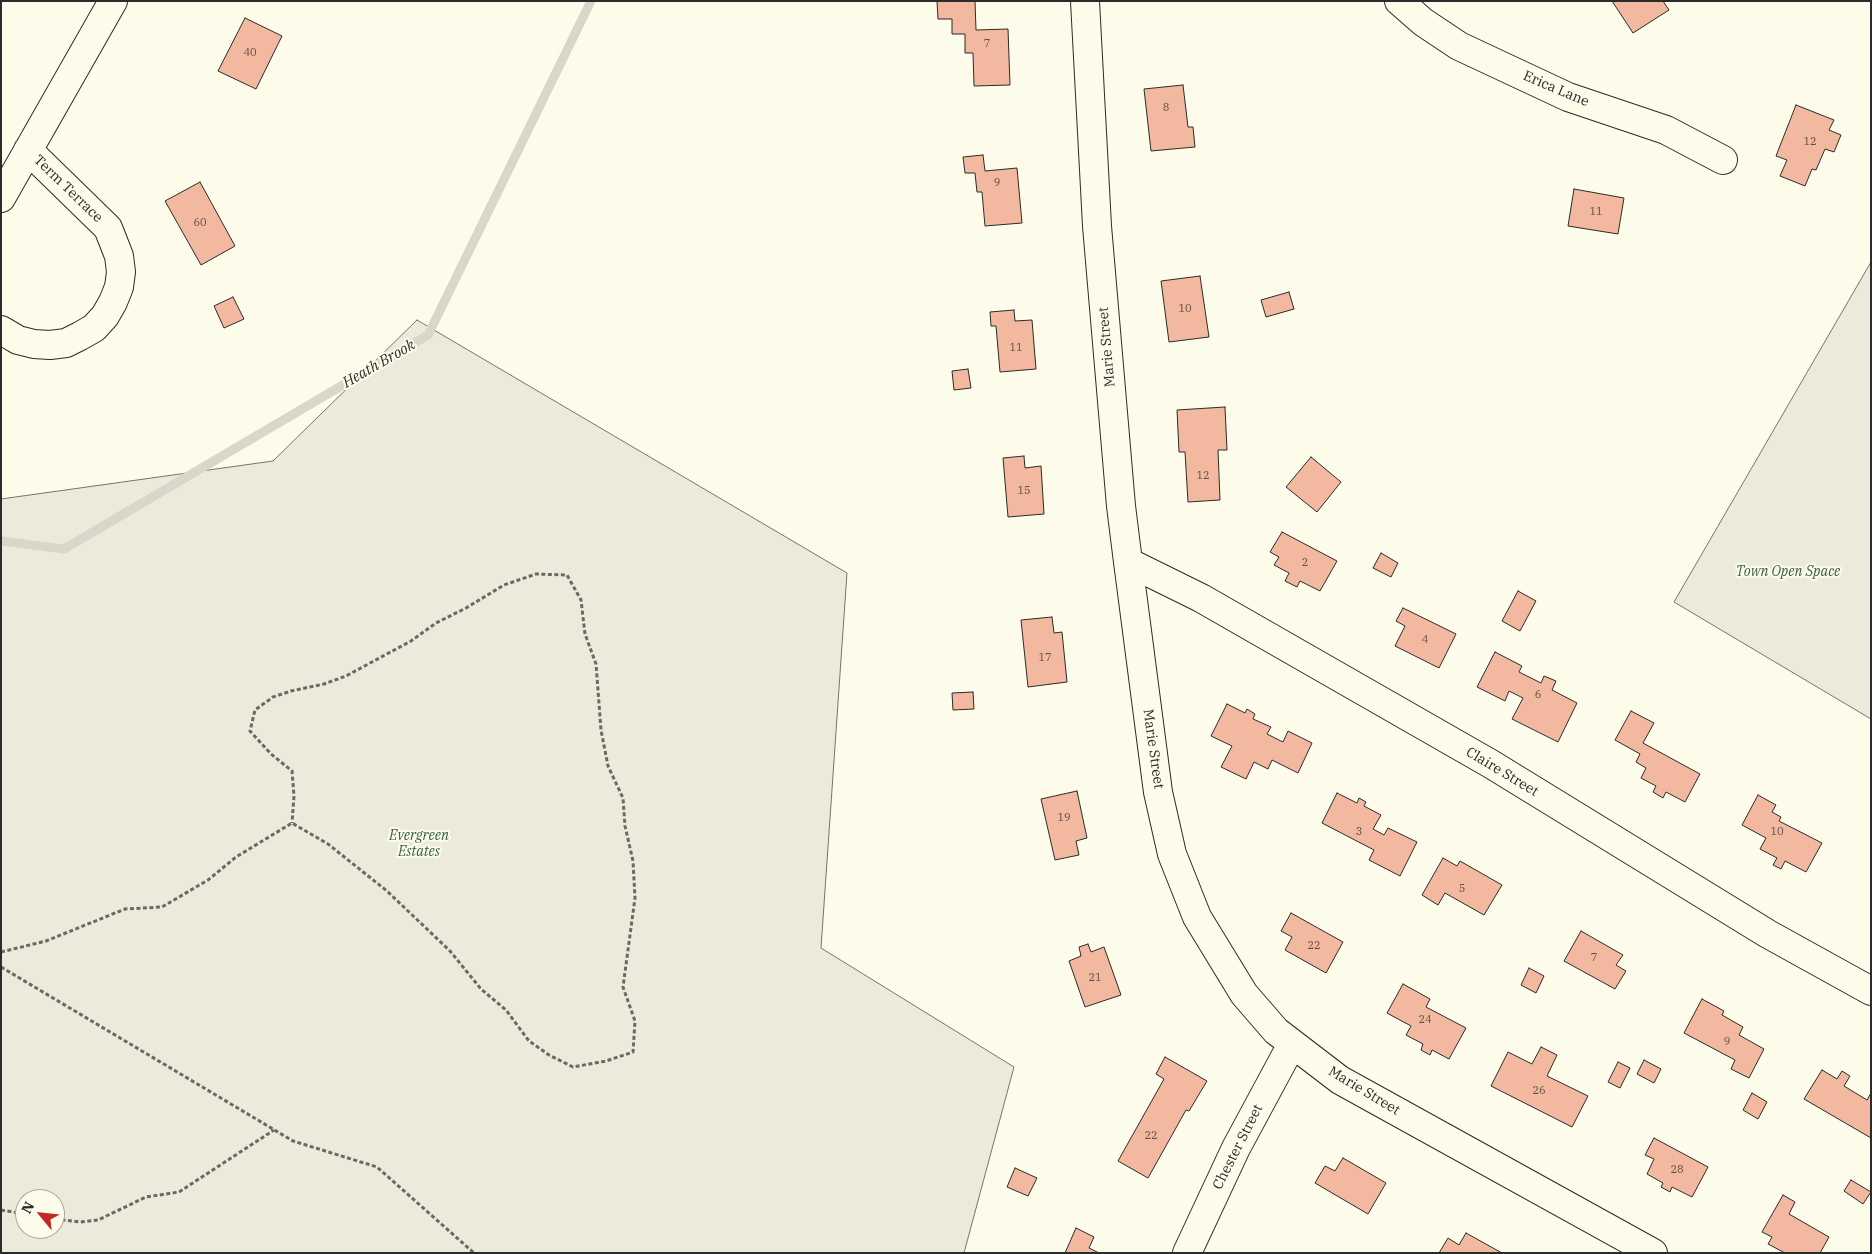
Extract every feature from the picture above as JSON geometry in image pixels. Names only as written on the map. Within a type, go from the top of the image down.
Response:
[{"type":"street","name":"Term Terrace","points":[[1,198],[113,1]]},
{"type":"street","name":"Marie Street","points":[[1085,1],[1097,226],[1121,506],[1158,792],[1172,854],[1198,916],[1244,994],[1276,1031],[1340,1080],[1653,1253]]},
{"type":"street","name":"Erica Lane","points":[[1400,1],[1423,22],[1459,46],[1568,97],[1666,130],[1723,160]]},
{"type":"street","name":"Term Terrace","points":[[1,330],[18,340],[34,344],[50,345],[66,342],[94,328],[109,309],[119,287],[121,272],[119,256],[108,228],[28,150]]},
{"type":"street","name":"Claire Street","points":[[1128,562],[1200,598],[1491,764],[1768,934],[1871,991]]},
{"type":"street","name":"Chester Street","points":[[1187,1253],[1236,1148],[1292,1044]]},
{"type":"path","points":[[536,574],[567,574],[581,600],[585,634],[596,664],[601,730],[608,766],[623,798],[625,826],[633,861],[635,898],[623,987],[635,1021],[633,1052],[606,1061],[573,1068],[549,1055],[529,1040],[506,1010],[482,989],[450,951],[387,891],[328,844],[292,823],[294,796],[292,771],[271,754],[250,731],[255,710],[273,697],[291,690],[324,684],[346,676],[411,641],[436,622],[466,608],[504,585],[536,574]]},
{"type":"path","points":[[1,952],[46,941],[125,909],[162,907],[208,880],[236,857],[292,823]]},
{"type":"path","points":[[1,967],[293,1141],[377,1167],[474,1253]]},
{"type":"path","points":[[65,1220],[80,1222],[98,1220],[146,1197],[179,1192],[274,1130]]},
{"type":"path","points":[[1,1210],[15,1212]]},
{"type":"green space","name":"Town Open Space","points":[[1871,262],[1871,719],[1674,602]]},
{"type":"green space","name":"Evergreen Estates","points":[[417,320],[847,573],[821,948],[1014,1067],[964,1253],[1,1253],[1,499],[273,461]]},
{"type":"building","points":[[937,1],[975,1],[976,30],[1008,29],[1010,85],[974,86],[973,53],[965,53],[965,34],[952,34],[952,19],[938,19]]},
{"type":"building","points":[[1612,1],[1663,1],[1669,10],[1633,33]]},
{"type":"building","points":[[245,18],[282,36],[256,89],[218,71]]},
{"type":"building","points":[[1183,85],[1188,127],[1193,127],[1195,147],[1151,151],[1144,89]]},
{"type":"building","points":[[1796,105],[1834,120],[1829,130],[1841,135],[1834,152],[1825,149],[1816,170],[1812,169],[1805,186],[1780,176],[1787,160],[1776,156]]},
{"type":"building","points":[[983,155],[985,171],[1017,168],[1022,223],[985,226],[982,192],[977,192],[975,173],[965,173],[963,157]]},
{"type":"building","points":[[200,182],[235,246],[201,265],[165,201]]},
{"type":"building","points":[[1574,189],[1624,198],[1618,234],[1568,226]]},
{"type":"building","points":[[1200,276],[1209,337],[1169,342],[1161,281]]},
{"type":"building","points":[[1289,292],[1294,309],[1266,317],[1261,300]]},
{"type":"building","points":[[233,297],[244,319],[224,328],[214,306]]},
{"type":"building","points":[[1014,310],[1015,321],[1032,320],[1036,369],[1000,372],[996,326],[991,326],[990,312]]},
{"type":"building","points":[[968,369],[971,388],[954,390],[952,371]]},
{"type":"building","points":[[1225,407],[1227,450],[1218,450],[1220,500],[1188,502],[1185,452],[1179,452],[1177,410]]},
{"type":"building","points":[[1024,456],[1025,468],[1041,466],[1044,514],[1008,517],[1003,458]]},
{"type":"building","points":[[1311,457],[1341,482],[1317,512],[1286,487]]},
{"type":"building","points":[[1282,532],[1337,561],[1320,591],[1300,581],[1297,587],[1285,581],[1289,573],[1274,565],[1279,557],[1270,552]]},
{"type":"building","points":[[1381,553],[1398,563],[1391,577],[1373,568]]},
{"type":"building","points":[[1518,591],[1536,601],[1520,631],[1502,621]]},
{"type":"building","points":[[1403,608],[1456,634],[1439,668],[1395,646],[1405,626],[1396,621]]},
{"type":"building","points":[[1052,617],[1054,633],[1062,632],[1067,682],[1028,687],[1021,620]]},
{"type":"building","points":[[1495,652],[1522,666],[1519,672],[1541,683],[1544,676],[1556,681],[1552,690],[1577,703],[1558,742],[1512,719],[1523,698],[1509,691],[1505,701],[1477,687]]},
{"type":"building","points":[[973,692],[974,709],[953,710],[952,693]]},
{"type":"building","points":[[1227,704],[1245,713],[1247,709],[1255,714],[1253,719],[1271,727],[1267,734],[1283,742],[1288,731],[1312,743],[1298,773],[1272,760],[1268,769],[1254,762],[1246,779],[1221,767],[1232,746],[1211,736]]},
{"type":"building","points":[[1631,711],[1654,723],[1643,743],[1700,774],[1685,802],[1666,792],[1663,798],[1653,792],[1656,786],[1641,778],[1646,768],[1636,762],[1640,754],[1615,740]]},
{"type":"building","points":[[1077,791],[1087,838],[1076,841],[1079,855],[1055,860],[1041,799]]},
{"type":"building","points":[[1337,793],[1357,803],[1359,798],[1366,802],[1364,806],[1381,815],[1373,829],[1384,835],[1388,828],[1417,842],[1400,876],[1369,860],[1374,850],[1322,823]]},
{"type":"building","points":[[1758,795],[1776,805],[1772,812],[1781,817],[1779,821],[1822,843],[1806,872],[1785,861],[1781,869],[1773,865],[1777,858],[1760,849],[1766,838],[1742,825]]},
{"type":"building","points":[[1443,858],[1457,866],[1460,861],[1502,885],[1484,915],[1445,893],[1438,905],[1422,895]]},
{"type":"building","points":[[1291,913],[1343,942],[1326,973],[1285,950],[1292,937],[1281,931]]},
{"type":"building","points":[[1581,931],[1623,955],[1616,965],[1626,971],[1615,989],[1564,961]]},
{"type":"building","points":[[1088,944],[1091,952],[1104,947],[1121,995],[1085,1007],[1069,961],[1081,956],[1079,947]]},
{"type":"building","points":[[1529,968],[1544,976],[1536,993],[1521,985]]},
{"type":"building","points":[[1403,984],[1430,999],[1426,1007],[1466,1028],[1449,1059],[1432,1050],[1430,1055],[1421,1050],[1423,1044],[1406,1035],[1411,1026],[1387,1013]]},
{"type":"building","points":[[1702,999],[1724,1011],[1722,1015],[1743,1027],[1739,1035],[1764,1049],[1749,1078],[1731,1069],[1735,1060],[1684,1033]]},
{"type":"building","points":[[1541,1047],[1557,1055],[1547,1076],[1588,1096],[1572,1127],[1491,1086],[1508,1052],[1532,1064]]},
{"type":"building","points":[[1165,1057],[1207,1081],[1189,1111],[1186,1110],[1148,1178],[1118,1161],[1164,1079],[1156,1074]]},
{"type":"building","points":[[1644,1060],[1661,1069],[1654,1083],[1637,1074]]},
{"type":"building","points":[[1618,1062],[1630,1068],[1620,1088],[1608,1082]]},
{"type":"building","points":[[1822,1070],[1837,1079],[1842,1071],[1850,1076],[1844,1086],[1867,1100],[1871,1093],[1871,1138],[1804,1099]]},
{"type":"building","points":[[1752,1093],[1767,1102],[1758,1119],[1743,1110]]},
{"type":"building","points":[[1654,1138],[1708,1167],[1692,1197],[1672,1187],[1670,1192],[1661,1187],[1663,1183],[1647,1174],[1654,1159],[1645,1155]]},
{"type":"building","points":[[1343,1158],[1386,1183],[1368,1214],[1315,1183],[1325,1166],[1335,1171]]},
{"type":"building","points":[[1015,1168],[1037,1178],[1028,1196],[1007,1187]]},
{"type":"building","points":[[1851,1180],[1871,1192],[1863,1204],[1844,1191]]},
{"type":"building","points":[[1783,1195],[1795,1202],[1789,1214],[1829,1237],[1820,1253],[1785,1253],[1768,1244],[1772,1237],[1762,1232]]},
{"type":"building","points":[[1076,1228],[1094,1237],[1089,1248],[1099,1253],[1065,1253]]},
{"type":"building","points":[[1466,1233],[1502,1253],[1439,1253],[1448,1238],[1459,1245]]},
{"type":"waterway","name":"Heath Brook","points":[[1,541],[64,549],[428,335],[591,1]]}]
